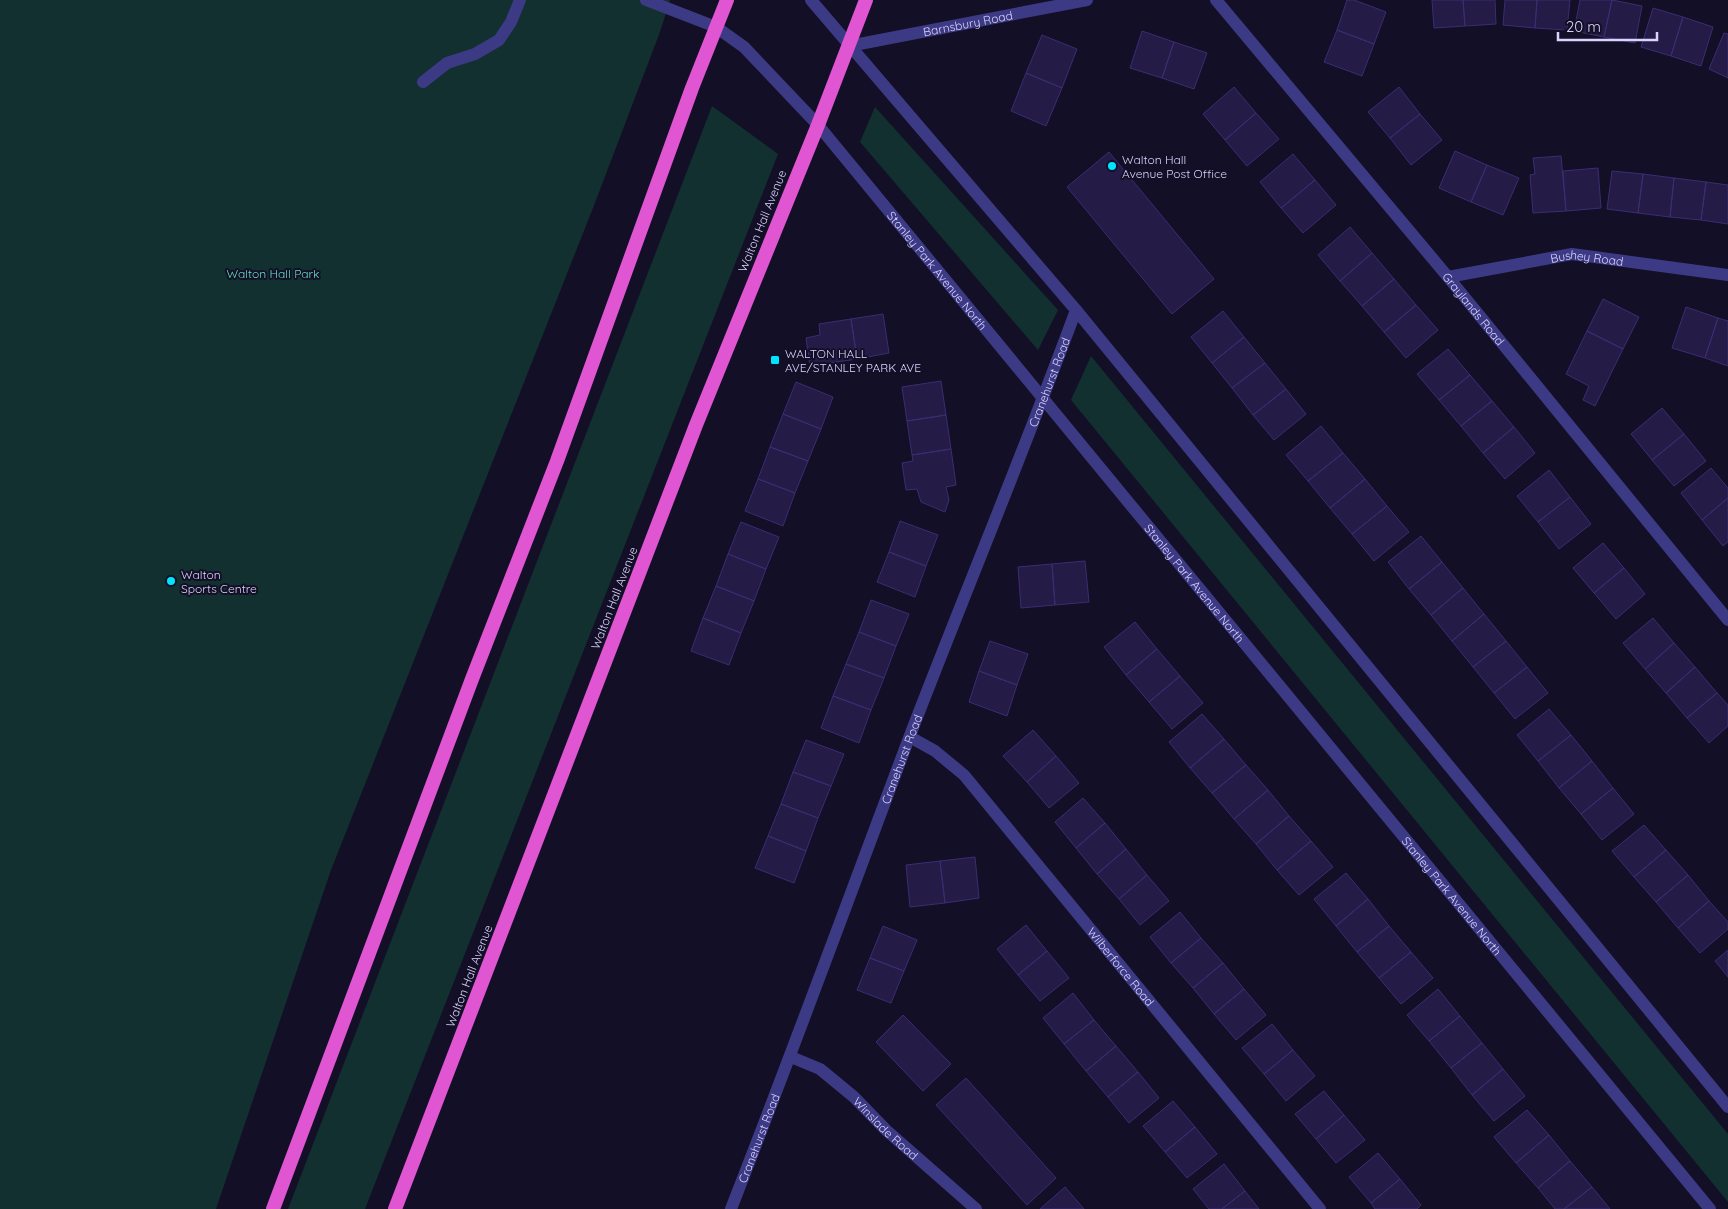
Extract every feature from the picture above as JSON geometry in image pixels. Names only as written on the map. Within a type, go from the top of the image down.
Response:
[{"type":"highway","points":[[273,1209],[472,679],[557,461],[689,98],[727,0]]},
{"type":"highway","name":"Walton Hall Avenue","points":[[395,1209],[696,426],[818,125],[866,0]]},
{"type":"street","points":[[423,82],[447,63],[474,54],[499,40],[511,22],[520,0]]},
{"type":"street","name":"Stanley Park Avenue North","points":[[646,0],[716,27],[744,47],[818,125],[1710,1209]]},
{"type":"street","points":[[811,0],[1076,310],[1728,1107]]},
{"type":"street","name":"Barnsbury Road","points":[[849,46],[1086,0]]},
{"type":"street","name":"Graylands Road","points":[[1216,0],[1448,277],[1728,620]]},
{"type":"street","name":"Bushey Road","points":[[1448,277],[1572,254],[1728,275]]},
{"type":"street","name":"Cranehurst Road","points":[[731,1209],[791,1057],[910,737],[1043,400],[1076,310]]},
{"type":"street","name":"Wilberforce Road","points":[[910,737],[935,750],[964,775],[1320,1209]]},
{"type":"street","name":"Winslade Road","points":[[791,1057],[820,1069],[854,1097],[886,1130],[976,1209]]},
{"type":"green space","name":"Walton Hall Park","points":[[0,0],[670,0],[660,32],[593,208],[331,870],[216,1209],[0,1209]]},
{"type":"green space","points":[[712,106],[778,154],[365,1209],[288,1209]]},
{"type":"green space","points":[[875,107],[1058,310],[1038,350],[860,142]]},
{"type":"green space","points":[[1091,356],[1728,1134],[1728,1202],[1071,400]]},
{"type":"building","points":[[1347,0],[1354,0],[1386,12],[1374,44],[1337,30]]},
{"type":"building","points":[[1432,0],[1463,0],[1465,26],[1434,28]]},
{"type":"building","points":[[1463,0],[1495,0],[1496,24],[1465,26]]},
{"type":"building","points":[[1505,0],[1537,0],[1535,28],[1503,25]]},
{"type":"building","points":[[1537,0],[1570,0],[1567,30],[1535,28]]},
{"type":"building","points":[[1580,0],[1612,0],[1604,37],[1574,31]]},
{"type":"building","points":[[1612,0],[1642,6],[1635,43],[1604,37]]},
{"type":"building","points":[[1653,8],[1683,17],[1671,56],[1641,47]]},
{"type":"building","points":[[1683,17],[1713,27],[1701,66],[1671,56]]},
{"type":"building","points":[[1337,30],[1374,44],[1362,76],[1324,62]]},
{"type":"building","points":[[1142,31],[1174,42],[1162,78],[1130,68]]},
{"type":"building","points":[[1724,33],[1728,34],[1728,78],[1709,69]]},
{"type":"building","points":[[1042,35],[1077,49],[1062,88],[1026,73]]},
{"type":"building","points":[[1174,42],[1207,53],[1194,89],[1162,78]]},
{"type":"building","points":[[1026,73],[1062,88],[1046,126],[1011,111]]},
{"type":"building","points":[[1234,87],[1256,113],[1225,140],[1203,114]]},
{"type":"building","points":[[1399,87],[1420,114],[1390,138],[1368,112]]},
{"type":"building","points":[[1256,113],[1279,139],[1247,166],[1225,140]]},
{"type":"building","points":[[1420,114],[1442,140],[1411,165],[1390,138]]},
{"type":"building","points":[[1455,151],[1487,165],[1471,202],[1439,188]]},
{"type":"building","points":[[1109,152],[1214,279],[1172,314],[1067,187]]},
{"type":"building","points":[[1293,154],[1315,180],[1281,208],[1260,182]]},
{"type":"building","points":[[1561,156],[1566,211],[1533,213],[1530,175],[1535,174],[1533,158]]},
{"type":"building","points":[[1487,165],[1519,178],[1503,215],[1471,202]]},
{"type":"building","points":[[1598,168],[1601,208],[1566,211],[1563,171]]},
{"type":"building","points":[[1612,171],[1643,174],[1638,213],[1607,209]]},
{"type":"building","points":[[1643,174],[1674,178],[1670,217],[1638,213]]},
{"type":"building","points":[[1674,178],[1706,182],[1701,220],[1670,217]]},
{"type":"building","points":[[1315,180],[1336,205],[1303,233],[1281,208]]},
{"type":"building","points":[[1706,182],[1728,185],[1728,224],[1701,220]]},
{"type":"building","points":[[1350,227],[1372,253],[1340,281],[1318,255]]},
{"type":"building","points":[[1372,253],[1394,279],[1362,306],[1340,281]]},
{"type":"building","points":[[1394,279],[1416,305],[1384,332],[1362,306]]},
{"type":"building","points":[[1603,299],[1639,317],[1623,349],[1587,331]]},
{"type":"building","points":[[1416,305],[1438,330],[1406,358],[1384,332]]},
{"type":"building","points":[[1686,307],[1718,318],[1705,358],[1672,348]]},
{"type":"building","points":[[1223,311],[1244,337],[1212,363],[1191,337]]},
{"type":"building","points":[[883,314],[889,353],[857,359],[851,319]]},
{"type":"building","points":[[1718,318],[1728,321],[1728,366],[1705,358]]},
{"type":"building","points":[[851,319],[857,359],[810,366],[806,338],[820,335],[819,324]]},
{"type":"building","points":[[1587,331],[1623,349],[1595,406],[1583,400],[1589,386],[1566,374]]},
{"type":"building","points":[[1244,337],[1265,363],[1232,388],[1212,363]]},
{"type":"building","points":[[1448,349],[1470,375],[1439,400],[1417,374]]},
{"type":"building","points":[[1265,363],[1286,389],[1253,415],[1232,388]]},
{"type":"building","points":[[1470,375],[1492,401],[1461,426],[1439,400]]},
{"type":"building","points":[[941,381],[946,415],[907,421],[902,387]]},
{"type":"building","points":[[796,382],[833,397],[821,429],[783,414]]},
{"type":"building","points":[[1286,389],[1306,414],[1274,440],[1253,415]]},
{"type":"building","points":[[1492,401],[1514,427],[1483,453],[1461,426]]},
{"type":"building","points":[[1662,408],[1684,434],[1652,460],[1631,434]]},
{"type":"building","points":[[783,414],[821,429],[808,461],[770,447]]},
{"type":"building","points":[[946,415],[951,449],[912,455],[907,421]]},
{"type":"building","points":[[1321,426],[1343,453],[1308,481],[1286,455]]},
{"type":"building","points":[[1514,427],[1535,453],[1505,479],[1483,453]]},
{"type":"building","points":[[1684,434],[1706,461],[1674,486],[1652,460]]},
{"type":"building","points":[[770,447],[808,461],[795,493],[758,479]]},
{"type":"building","points":[[951,449],[956,485],[946,487],[949,500],[945,512],[921,502],[917,489],[906,490],[902,463],[913,461],[912,455]]},
{"type":"building","points":[[1343,453],[1365,479],[1330,508],[1308,481]]},
{"type":"building","points":[[1711,468],[1728,488],[1728,498],[1702,520],[1681,493]]},
{"type":"building","points":[[1549,470],[1570,497],[1538,522],[1517,496]]},
{"type":"building","points":[[758,479],[795,493],[783,526],[745,511]]},
{"type":"building","points":[[1365,479],[1387,506],[1352,534],[1330,508]]},
{"type":"building","points":[[1570,497],[1591,524],[1559,549],[1538,522]]},
{"type":"building","points":[[1728,498],[1728,542],[1723,546],[1702,520]]},
{"type":"building","points":[[1387,506],[1409,532],[1374,561],[1352,534]]},
{"type":"building","points":[[900,521],[938,535],[926,566],[889,552]]},
{"type":"building","points":[[741,522],[779,537],[766,569],[728,554]]},
{"type":"building","points":[[1421,536],[1442,562],[1409,589],[1388,562]]},
{"type":"building","points":[[1603,543],[1624,568],[1594,593],[1573,568]]},
{"type":"building","points":[[889,552],[926,566],[915,597],[877,582]]},
{"type":"building","points":[[728,554],[766,569],[754,601],[716,586]]},
{"type":"building","points":[[1085,561],[1089,602],[1055,605],[1052,564]]},
{"type":"building","points":[[1442,562],[1463,588],[1431,615],[1409,589]]},
{"type":"building","points":[[1052,564],[1055,605],[1021,608],[1018,567]]},
{"type":"building","points":[[1624,568],[1645,594],[1616,619],[1594,593]]},
{"type":"building","points":[[716,586],[754,601],[741,633],[703,618]]},
{"type":"building","points":[[1463,588],[1484,614],[1452,641],[1431,615]]},
{"type":"building","points":[[871,600],[909,614],[896,646],[859,632]]},
{"type":"building","points":[[1484,614],[1506,641],[1473,667],[1452,641]]},
{"type":"building","points":[[703,618],[741,633],[729,665],[691,651]]},
{"type":"building","points":[[1653,618],[1674,643],[1645,669],[1623,643]]},
{"type":"building","points":[[1135,622],[1157,649],[1126,675],[1104,647]]},
{"type":"building","points":[[859,632],[896,646],[884,678],[846,664]]},
{"type":"building","points":[[990,641],[1028,654],[1017,685],[979,671]]},
{"type":"building","points":[[1506,641],[1527,667],[1494,693],[1473,667]]},
{"type":"building","points":[[1674,643],[1695,667],[1666,693],[1645,669]]},
{"type":"building","points":[[1157,649],[1180,676],[1149,702],[1126,675]]},
{"type":"building","points":[[846,664],[884,678],[871,710],[833,696]]},
{"type":"building","points":[[1527,667],[1548,693],[1515,719],[1494,693]]},
{"type":"building","points":[[1695,667],[1717,693],[1687,718],[1666,693]]},
{"type":"building","points":[[979,671],[1017,685],[1007,716],[969,702]]},
{"type":"building","points":[[1180,676],[1203,703],[1172,729],[1149,702]]},
{"type":"building","points":[[1717,693],[1728,705],[1728,726],[1709,743],[1687,718]]},
{"type":"building","points":[[833,696],[871,710],[859,743],[821,728]]},
{"type":"building","points":[[1549,709],[1571,735],[1538,761],[1517,735]]},
{"type":"building","points":[[1202,714],[1224,739],[1190,768],[1169,742]]},
{"type":"building","points":[[1033,730],[1056,756],[1027,782],[1003,756]]},
{"type":"building","points":[[1571,735],[1592,761],[1559,788],[1538,761]]},
{"type":"building","points":[[1224,739],[1246,765],[1212,793],[1190,768]]},
{"type":"building","points":[[806,740],[844,754],[831,786],[793,772]]},
{"type":"building","points":[[1056,756],[1079,783],[1049,808],[1027,782]]},
{"type":"building","points":[[1592,761],[1613,788],[1581,814],[1559,788]]},
{"type":"building","points":[[1246,765],[1268,790],[1234,819],[1212,793]]},
{"type":"building","points":[[793,772],[831,786],[818,818],[781,804]]},
{"type":"building","points":[[1613,788],[1634,814],[1602,840],[1581,814]]},
{"type":"building","points":[[1268,790],[1289,816],[1256,844],[1234,819]]},
{"type":"building","points":[[1083,798],[1105,823],[1076,848],[1055,822]]},
{"type":"building","points":[[781,804],[818,818],[806,851],[768,836]]},
{"type":"building","points":[[1289,816],[1311,841],[1277,870],[1256,844]]},
{"type":"building","points":[[1105,823],[1126,849],[1097,874],[1076,848]]},
{"type":"building","points":[[1644,825],[1666,850],[1634,877],[1612,851]]},
{"type":"building","points":[[768,836],[806,851],[794,883],[755,868]]},
{"type":"building","points":[[1311,841],[1333,867],[1299,895],[1277,870]]},
{"type":"building","points":[[1126,849],[1147,875],[1119,899],[1097,874]]},
{"type":"building","points":[[1666,850],[1688,875],[1656,902],[1634,877]]},
{"type":"building","points":[[975,857],[979,898],[945,903],[940,861]]},
{"type":"building","points":[[940,861],[945,903],[910,907],[906,865]]},
{"type":"building","points":[[1346,873],[1368,899],[1336,926],[1314,899]]},
{"type":"building","points":[[1147,875],[1169,901],[1140,925],[1119,899]]},
{"type":"building","points":[[1688,875],[1709,901],[1678,928],[1656,902]]},
{"type":"building","points":[[1368,899],[1389,926],[1357,952],[1336,926]]},
{"type":"building","points":[[1709,901],[1728,922],[1728,929],[1700,953],[1678,928]]},
{"type":"building","points":[[1180,912],[1201,938],[1171,963],[1150,937]]},
{"type":"building","points":[[1026,925],[1047,951],[1018,975],[997,949]]},
{"type":"building","points":[[883,926],[917,940],[904,971],[870,958]]},
{"type":"building","points":[[1389,926],[1411,952],[1379,978],[1357,952]]},
{"type":"building","points":[[1201,938],[1223,963],[1193,988],[1171,963]]},
{"type":"building","points":[[1728,950],[1728,977],[1715,961]]},
{"type":"building","points":[[1047,951],[1069,978],[1040,1001],[1018,975]]},
{"type":"building","points":[[1411,952],[1433,978],[1401,1004],[1379,978]]},
{"type":"building","points":[[870,958],[904,971],[891,1003],[857,990]]},
{"type":"building","points":[[1223,963],[1244,989],[1214,1014],[1193,988]]},
{"type":"building","points":[[1244,989],[1266,1015],[1236,1040],[1214,1014]]},
{"type":"building","points":[[1438,989],[1460,1016],[1429,1041],[1407,1015]]},
{"type":"building","points":[[1073,993],[1094,1020],[1064,1044],[1043,1018]]},
{"type":"building","points":[[903,1015],[951,1064],[923,1091],[876,1042]]},
{"type":"building","points":[[1460,1016],[1482,1043],[1451,1068],[1429,1041]]},
{"type":"building","points":[[1094,1020],[1116,1046],[1086,1071],[1064,1044]]},
{"type":"building","points":[[1272,1024],[1293,1050],[1264,1074],[1242,1048]]},
{"type":"building","points":[[1482,1043],[1503,1069],[1472,1095],[1451,1068]]},
{"type":"building","points":[[1116,1046],[1138,1072],[1108,1097],[1086,1071]]},
{"type":"building","points":[[1293,1050],[1315,1076],[1286,1101],[1264,1074]]},
{"type":"building","points":[[1503,1069],[1525,1096],[1494,1121],[1472,1095]]},
{"type":"building","points":[[1138,1072],[1159,1098],[1129,1123],[1108,1097]]},
{"type":"building","points":[[966,1078],[1056,1178],[1027,1205],[936,1105]]},
{"type":"building","points":[[1324,1091],[1344,1115],[1316,1139],[1295,1114]]},
{"type":"building","points":[[1173,1101],[1195,1127],[1165,1152],[1143,1126]]},
{"type":"building","points":[[1527,1110],[1549,1135],[1516,1163],[1494,1137]]},
{"type":"building","points":[[1344,1115],[1365,1140],[1336,1163],[1316,1139]]},
{"type":"building","points":[[1195,1127],[1217,1154],[1187,1178],[1165,1152]]},
{"type":"building","points":[[1549,1135],[1570,1161],[1538,1188],[1516,1163]]},
{"type":"building","points":[[1378,1153],[1400,1179],[1371,1203],[1349,1177]]},
{"type":"building","points":[[1570,1161],[1592,1187],[1564,1209],[1555,1209],[1538,1188]]},
{"type":"building","points":[[1224,1164],[1245,1191],[1222,1209],[1209,1209],[1193,1189]]},
{"type":"building","points":[[1400,1179],[1421,1205],[1417,1209],[1375,1209],[1371,1203]]},
{"type":"building","points":[[1065,1187],[1084,1209],[1040,1209]]},
{"type":"building","points":[[1592,1187],[1610,1209],[1564,1209]]},
{"type":"building","points":[[1245,1191],[1259,1209],[1222,1209]]},
{"type":"place","name":"Walton Hall Avenue Post Office","points":[[1112,166]]},
{"type":"place","name":"WALTON HALL AVE/STANLEY PARK AVE","points":[[775,360]]},
{"type":"place","name":"Walton Sports Centre","points":[[171,581]]}]
